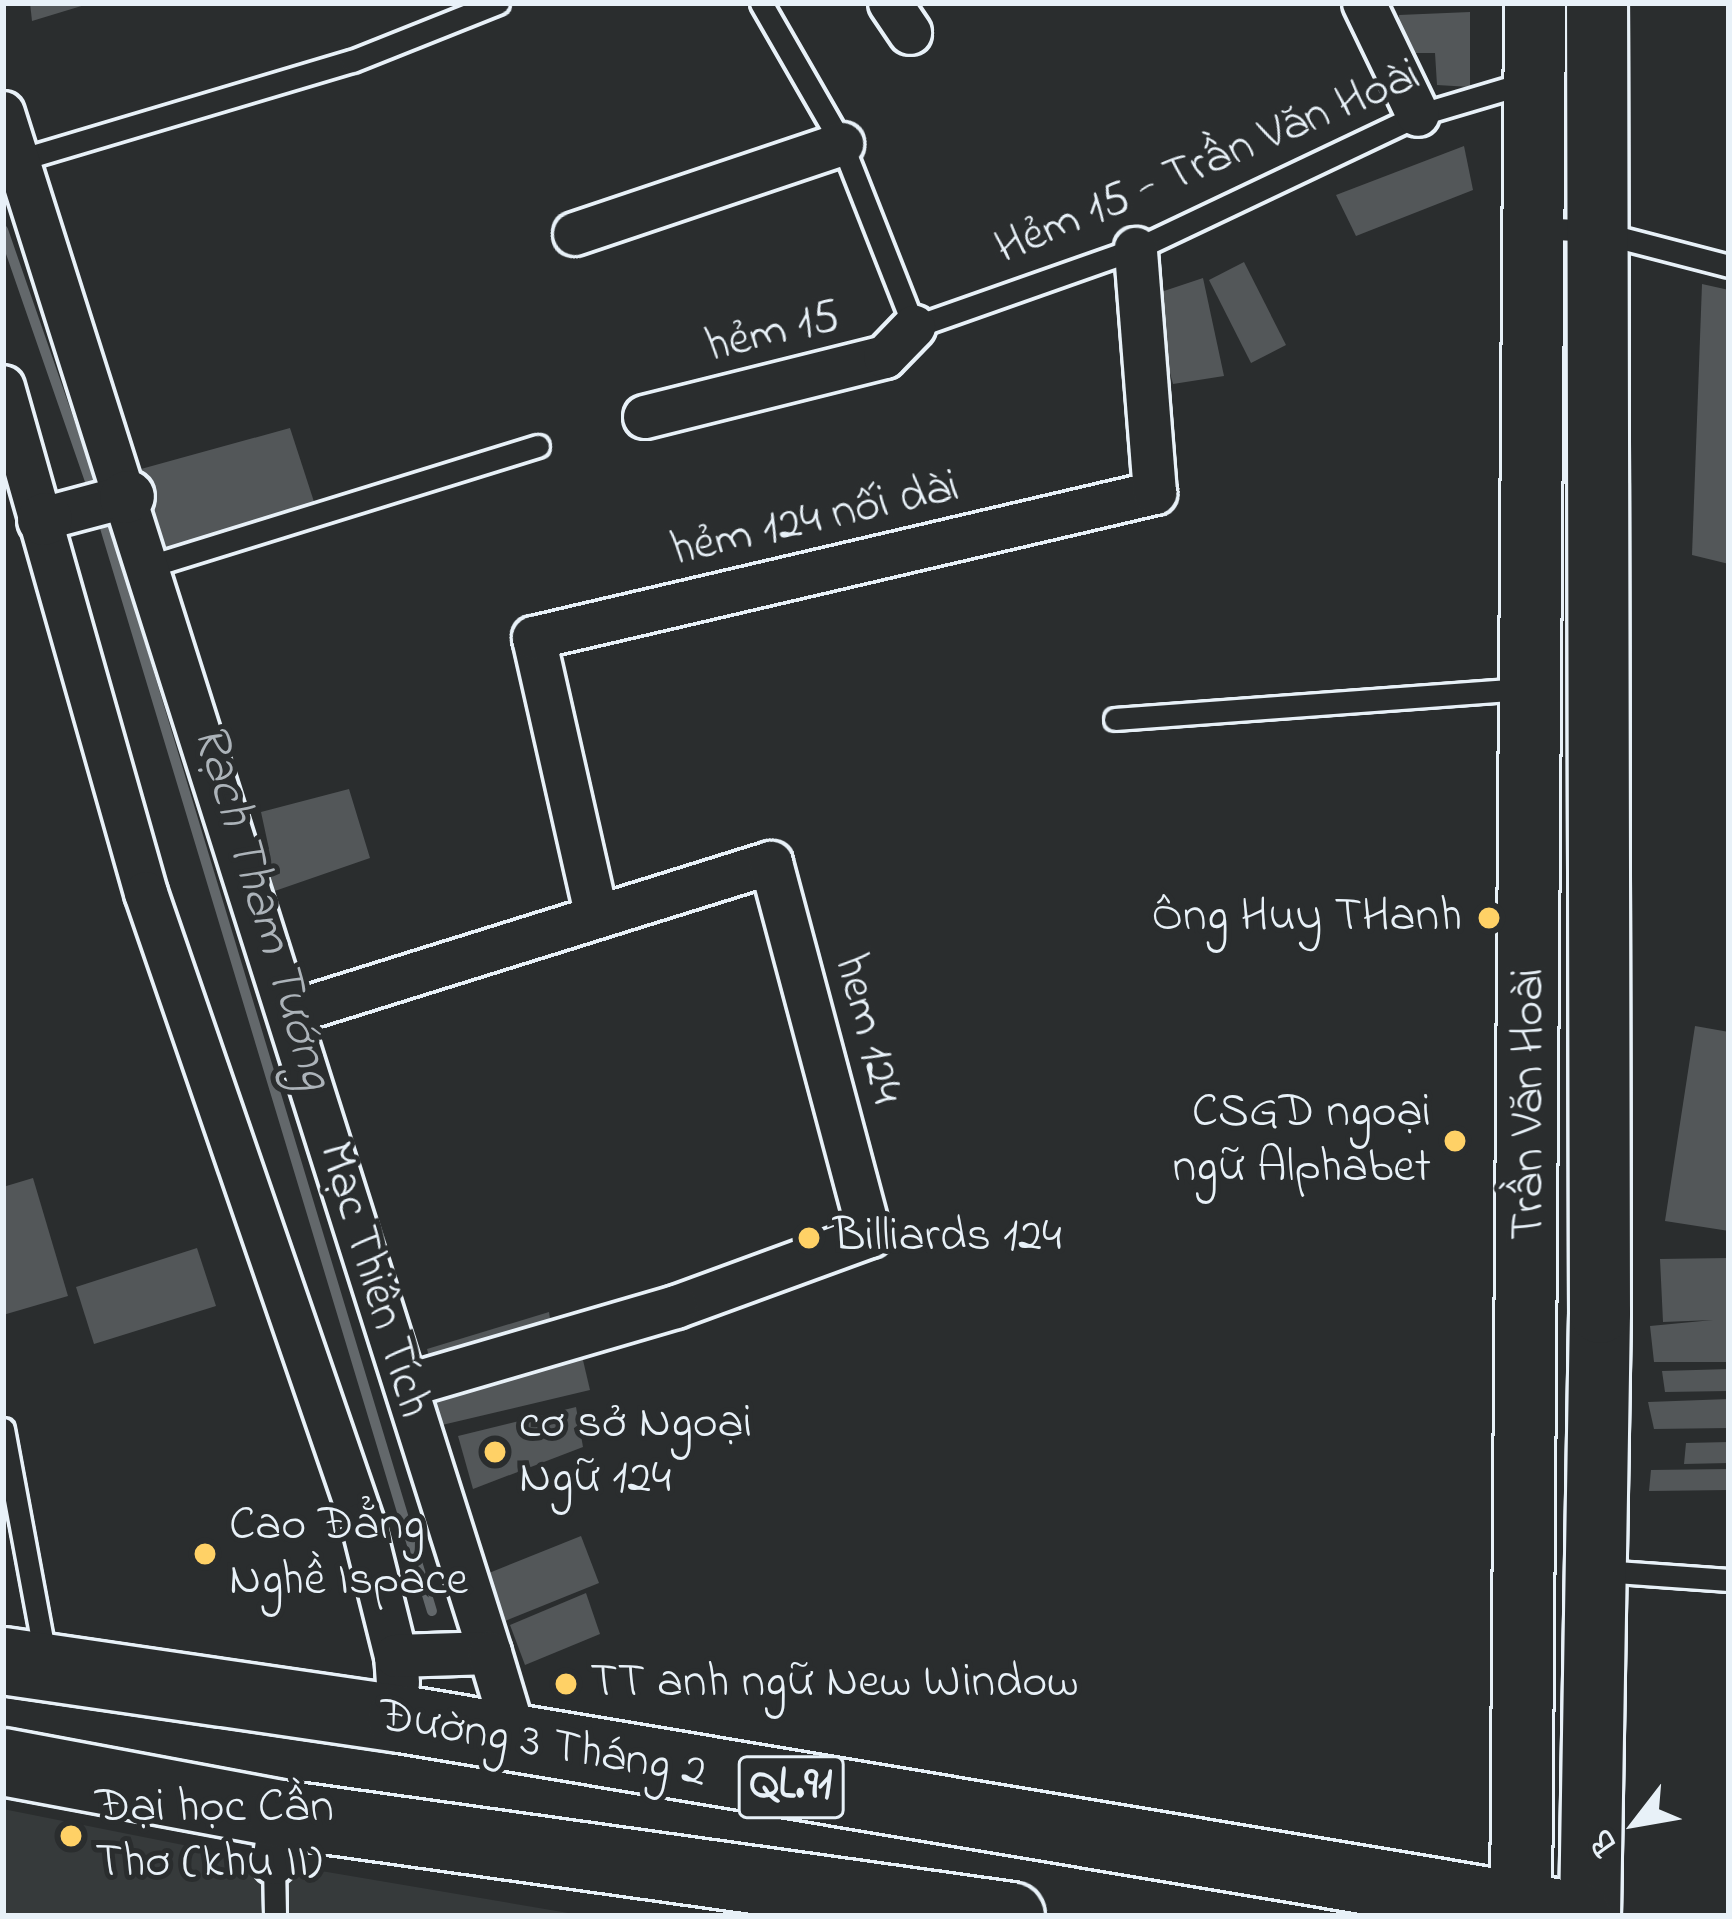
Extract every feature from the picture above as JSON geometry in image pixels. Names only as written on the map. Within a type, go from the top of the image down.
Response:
[{"type":"highway","name":"Đường 3 Tháng 2","points":[[25,1664],[398,1688],[517,1743],[1541,1913]]},
{"type":"highway","name":"Đường 3 Tháng 2","points":[[3,1762],[277,1839],[1011,1916]]},
{"type":"main road","name":"Trần Văn Hoài","points":[[1535,3],[1535,80],[1565,230],[1600,1313],[1590,1916]]},
{"type":"main road","name":"Trần Văn Hoài","points":[[1541,1913],[1528,1312],[1533,688],[1565,230],[1597,3]]},
{"type":"main road","points":[[1528,1312],[1600,1313]]},
{"type":"street","points":[[1364,3],[1418,115]]},
{"type":"street","name":"Mạc Thiên Tích","points":[[3,113],[150,566],[517,1743]]},
{"type":"street","points":[[575,234],[842,144]]},
{"type":"street","name":"hẻm 124 nối dài","points":[[596,914],[534,638],[1155,493],[1136,249]]},
{"type":"street","name":"hẻm 15","points":[[645,417],[885,357],[914,327]]},
{"type":"street","name":"Mạc Thiên Tích","points":[[3,387],[45,519],[146,893],[363,1523],[398,1688]]},
{"type":"street","points":[[45,519],[126,496]]},
{"type":"street","name":"hem 124","points":[[290,1013],[771,863],[870,1236],[676,1307],[406,1385]]},
{"type":"street","points":[[398,1688],[490,1653]]},
{"type":"lane","points":[[19,160],[352,61],[499,3]]},
{"type":"lane","points":[[761,3],[842,144],[914,327]]},
{"type":"lane","name":"Hẻm 15 - Trần Văn Hoài","points":[[914,327],[1136,249],[1418,115],[1535,80]]},
{"type":"lane","points":[[1565,230],[1729,266]]},
{"type":"lane","points":[[150,566],[538,446]]},
{"type":"lane","points":[[1115,719],[1533,688]]},
{"type":"lane","points":[[3,1429],[25,1664]]},
{"type":"lane","points":[[1596,1570],[1729,1580]]},
{"type":"lane","points":[[275,1916],[277,1839]]},
{"type":"shaded area","name":"Đại học Cần Thơ (khu II)","points":[[3,1809],[274,1863],[586,1916],[3,1916]]},
{"type":"building","points":[[30,3],[87,3],[88,4],[32,21]]},
{"type":"building","points":[[1470,12],[1470,87],[1437,85],[1435,53],[1400,53],[1399,15]]},
{"type":"building","points":[[1464,146],[1473,190],[1356,236],[1336,195]]},
{"type":"building","points":[[1244,262],[1286,345],[1251,363],[1209,280]]},
{"type":"building","points":[[1203,278],[1224,376],[1173,384],[1149,296]]},
{"type":"building","points":[[1702,284],[1729,290],[1729,564],[1692,555]]},
{"type":"building","points":[[290,428],[317,511],[166,549],[141,469]]},
{"type":"building","points":[[349,789],[370,858],[269,893],[256,853],[269,849],[261,812]]},
{"type":"building","points":[[1695,1026],[1729,1032],[1729,1231],[1665,1221]]},
{"type":"building","points":[[33,1178],[68,1296],[3,1315],[3,1187]]},
{"type":"building","points":[[197,1248],[216,1306],[94,1344],[76,1287]]},
{"type":"building","points":[[1729,1258],[1729,1362],[1654,1362],[1650,1326],[1713,1320],[1663,1322],[1660,1259]]},
{"type":"building","points":[[549,1312],[552,1332],[432,1368],[427,1349]]},
{"type":"building","points":[[582,1356],[590,1390],[442,1425],[433,1390]]},
{"type":"building","points":[[1729,1369],[1729,1391],[1665,1392],[1662,1371]]},
{"type":"building","points":[[1729,1399],[1729,1428],[1654,1429],[1648,1402]]},
{"type":"building","points":[[576,1407],[583,1447],[473,1489],[458,1436]]},
{"type":"building","points":[[1729,1442],[1729,1463],[1684,1464],[1686,1443]]},
{"type":"building","points":[[1729,1469],[1729,1490],[1649,1491],[1651,1470]]},
{"type":"building","points":[[581,1536],[599,1583],[505,1621],[489,1573]]},
{"type":"building","points":[[586,1593],[600,1634],[525,1665],[510,1625]]},
{"type":"waterway","name":"Rạch Tham Tướng","points":[[3,230],[94,493]]},
{"type":"waterway","name":"Rạch Tham Tướng","points":[[100,511],[432,1611]]},
{"type":"place","name":"Ông Huy THanh","points":[[1489,918]]},
{"type":"place","name":"CSGD ngoại ngữ Alphabet","points":[[1455,1141]]},
{"type":"place","name":"Billiards 124","points":[[809,1238]]},
{"type":"place","name":"cơ sở Ngoại Ngữ 124","points":[[495,1452]]},
{"type":"place","name":"Cao Đẳng Nghề Ispace","points":[[205,1554]]},
{"type":"place","name":"TT anh ngữ New Window","points":[[566,1684]]},
{"type":"place","name":"Đại học Cần Thơ (khu II)","points":[[71,1836]]}]
